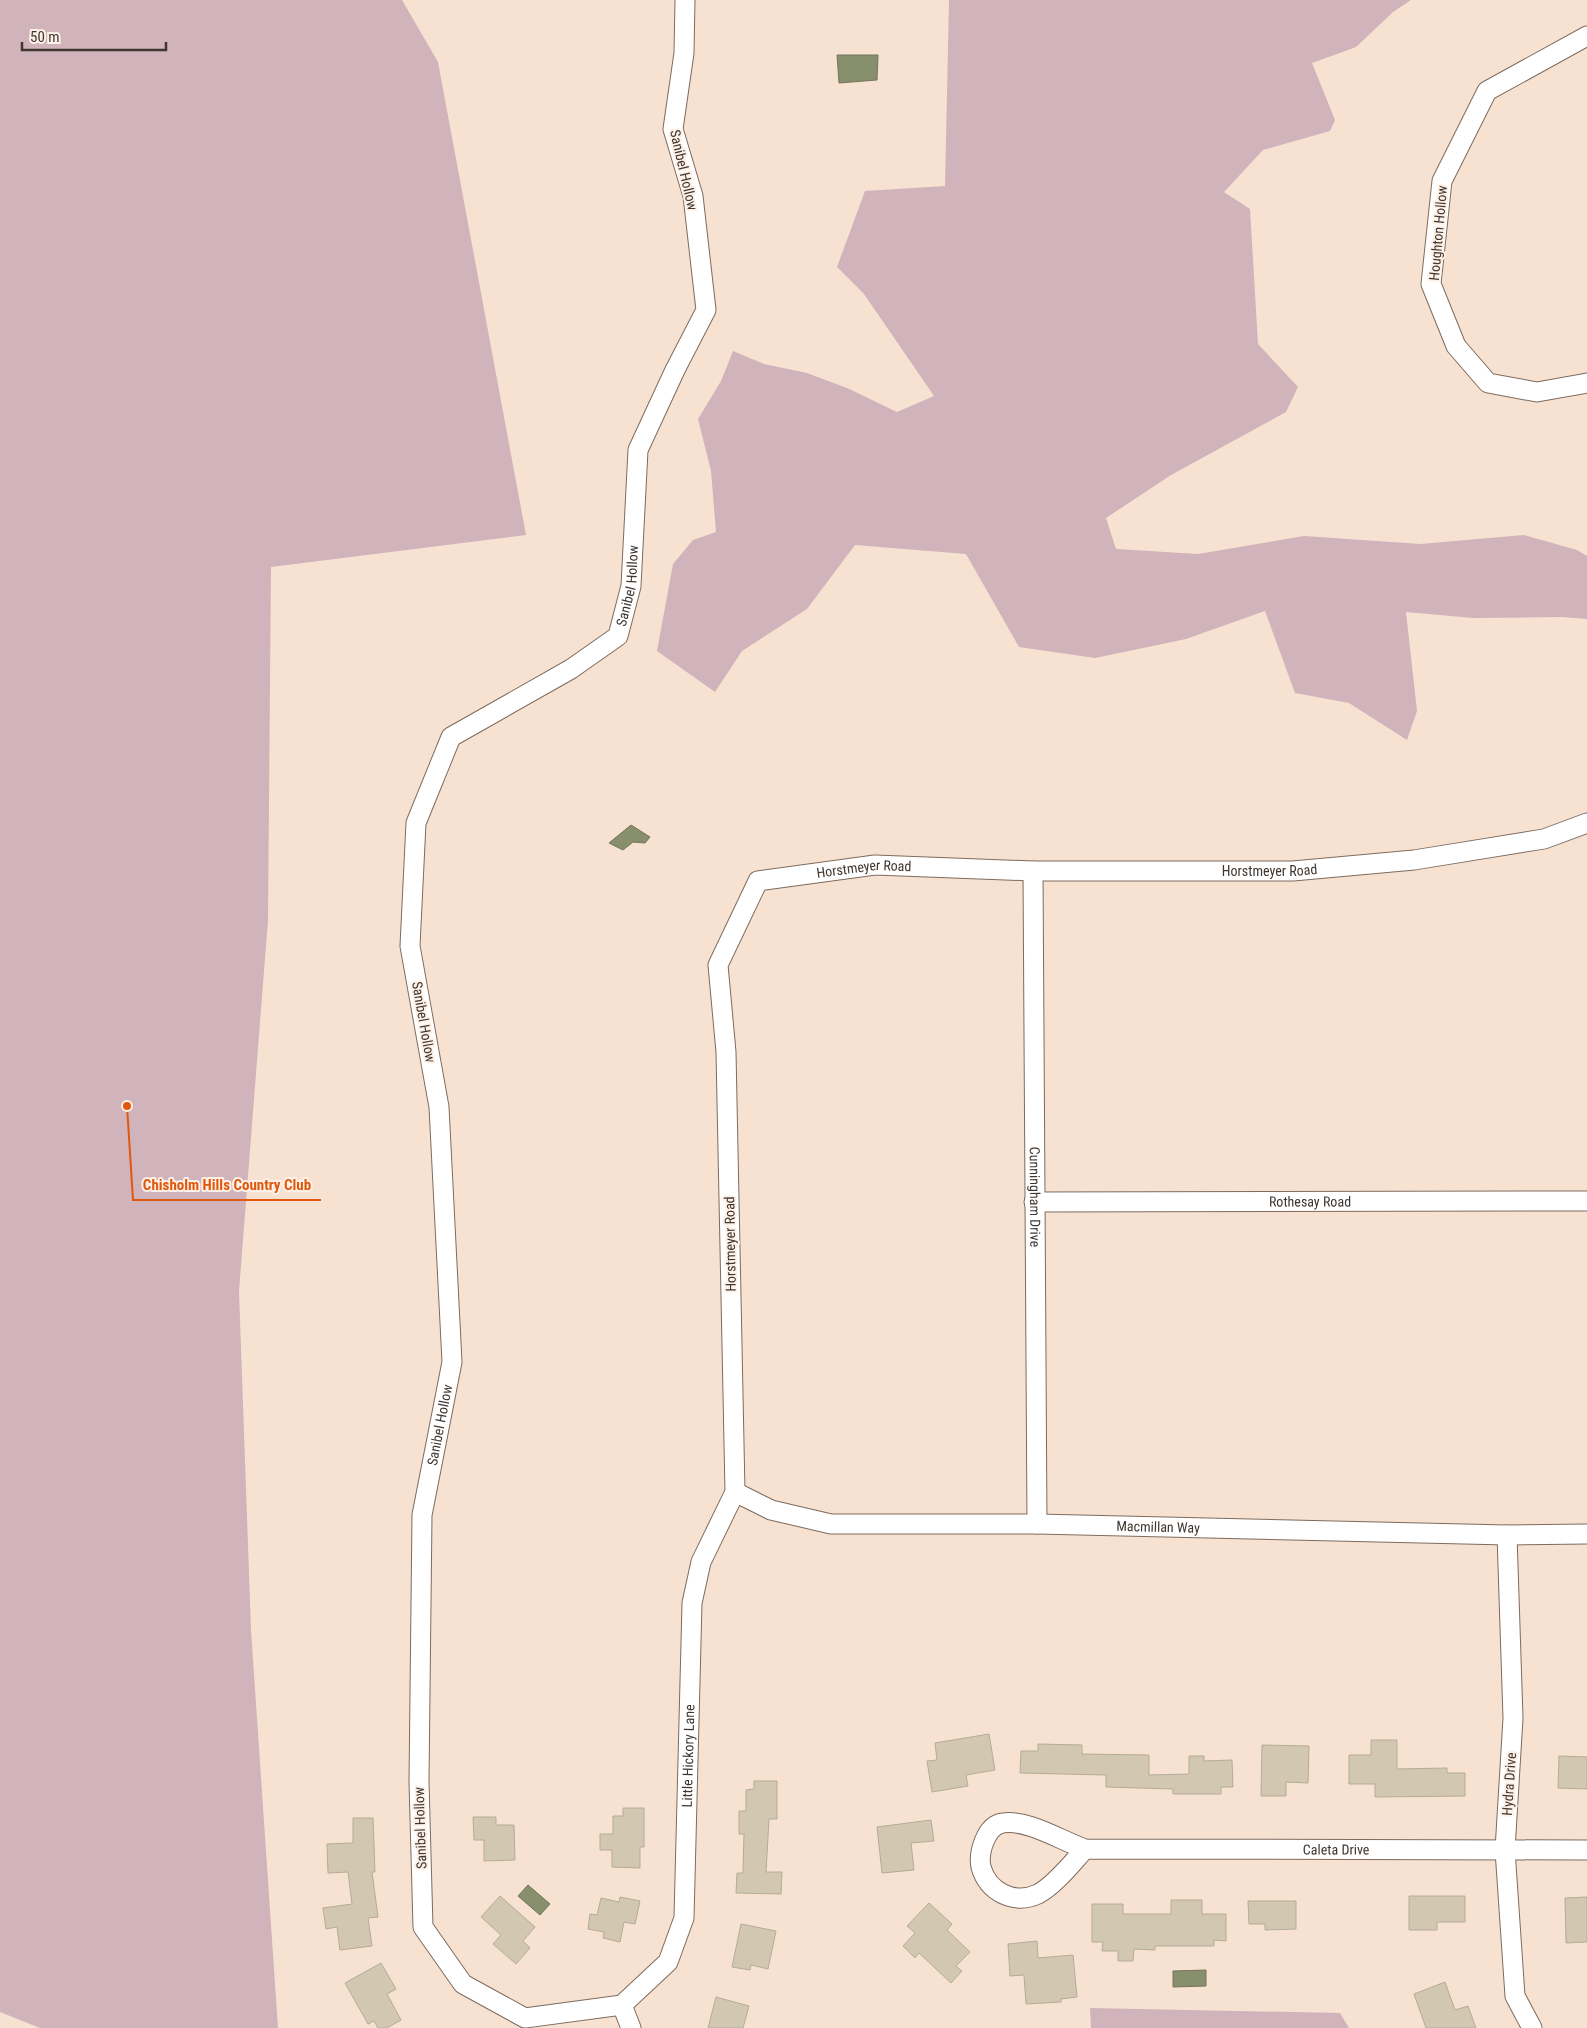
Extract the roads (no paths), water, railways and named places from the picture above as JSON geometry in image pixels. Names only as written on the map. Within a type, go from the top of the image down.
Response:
[{"type":"street","name":"Sanibel Hollow","points":[[622,2005],[525,2018],[463,1984],[423,1927],[419,1782],[422,1515],[452,1362],[439,1107],[410,946],[416,823],[451,736],[571,669],[618,636],[631,586],[638,450],[675,370],[706,310],[693,196],[673,129],[684,53],[685,0]]},
{"type":"street","name":"Houghton Hollow","points":[[1587,36],[1487,91],[1442,181],[1431,284],[1456,346],[1488,383],[1537,392],[1587,383]]},
{"type":"street","name":"Horstmeyer Road","points":[[736,1492],[726,1052],[718,965],[758,881],[874,865],[1033,871],[1293,871],[1414,860],[1544,839],[1587,823]]},
{"type":"street","name":"Cunningham Drive","points":[[1033,871],[1037,1524]]},
{"type":"street","name":"Rothesay Road","points":[[1034,1202],[1587,1201]]},
{"type":"street","name":"Little Hickory Lane","points":[[622,2005],[668,1962],[684,1918],[692,1604],[701,1562],[736,1492]]},
{"type":"street","name":"Macmillan Way","points":[[736,1492],[771,1510],[831,1524],[1037,1524],[1507,1535],[1587,1534]]},
{"type":"street","name":"Hydra Drive","points":[[1507,1535],[1513,1718],[1504,1850],[1515,1996],[1532,2028]]},
{"type":"street","name":"Caleta Drive","points":[[1085,1849],[1052,1883],[1038,1894],[1023,1898],[1006,1896],[995,1890],[986,1879],[981,1866],[982,1848],[988,1832],[1000,1823],[1018,1823],[1085,1849],[1587,1850]]},
{"type":"street","points":[[622,2005],[631,2028]]},
{"type":"place","name":"Chisholm Hills Country Club","points":[[127,1106]]}]
